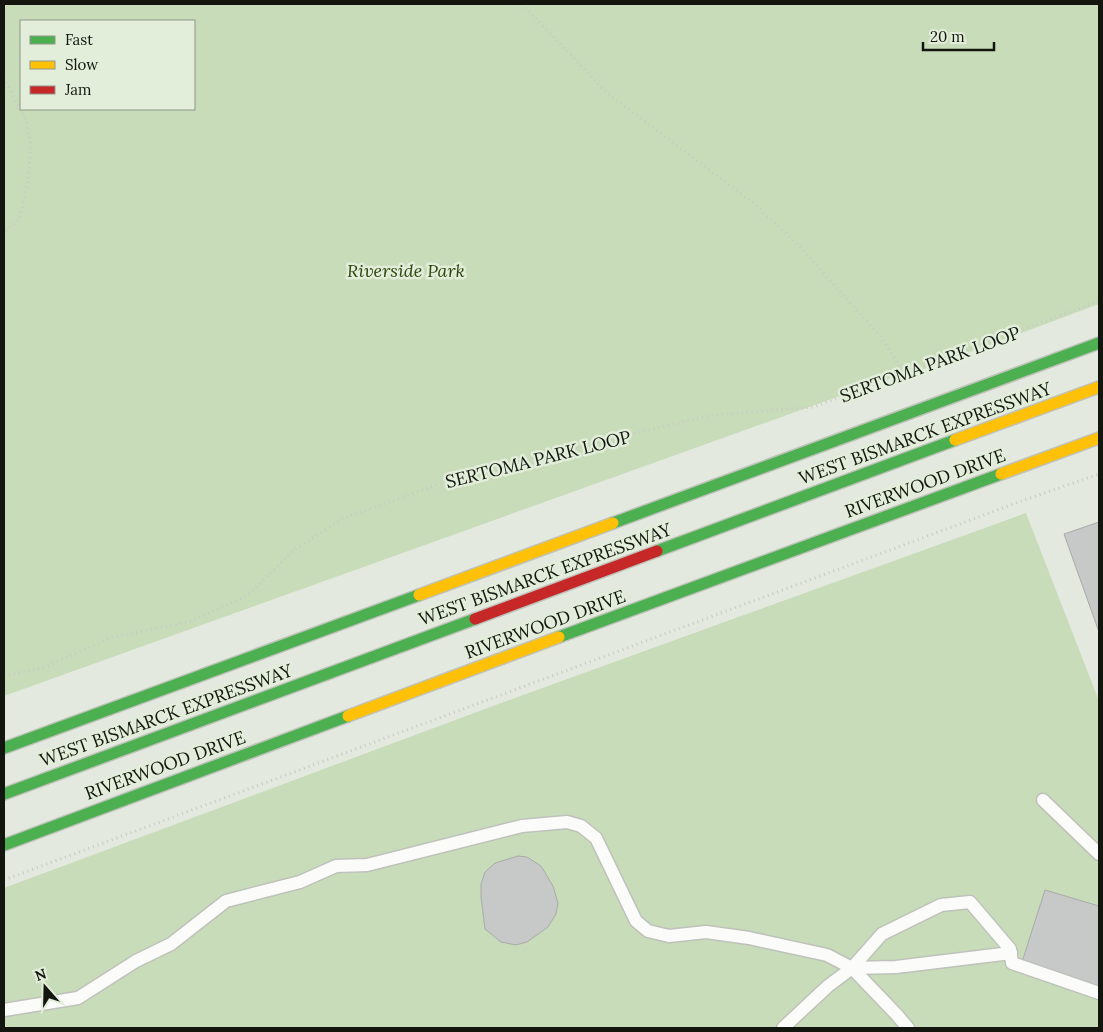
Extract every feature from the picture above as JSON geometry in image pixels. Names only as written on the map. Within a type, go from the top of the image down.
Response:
[{"type":"main road","name":"WEST BISMARCK EXPRESSWAY","points":[[4,748],[1099,343]]},
{"type":"main road","name":"WEST BISMARCK EXPRESSWAY","points":[[4,794],[1099,388]]},
{"type":"main road","name":"RIVERWOOD DRIVE","points":[[4,845],[781,554],[1099,438]]},
{"type":"lane","points":[[1043,800],[1099,854]]},
{"type":"lane","points":[[4,1010],[78,998],[136,961],[172,944],[226,901],[300,882],[336,866],[367,865],[522,826],[567,822],[581,826],[596,838],[636,921],[648,931],[670,936],[706,932],[749,938],[827,954],[852,968],[908,1028]]},
{"type":"lane","points":[[783,1028],[828,986],[852,968],[882,934],[941,905],[970,902],[1010,949],[1012,963],[1099,993]]},
{"type":"lane","points":[[852,968],[896,967],[1010,953]]},
{"type":"path","points":[[522,4],[606,92],[755,204],[800,247],[882,337],[904,373]]},
{"type":"path","points":[[4,78],[20,109]]},
{"type":"path","points":[[4,232],[19,220],[28,183],[31,146],[26,120],[21,110]]},
{"type":"path","name":"SERTOMA PARK LOOP","points":[[4,676],[43,668],[113,637],[189,622],[247,596],[294,550],[342,520],[464,475],[711,415],[814,407],[1099,301]]},
{"type":"path","points":[[4,880],[1027,499],[1099,474]]},
{"type":"green space","name":"Riverside Park","points":[[4,4],[1099,4],[1099,304],[911,374],[904,373],[4,696]]},
{"type":"green space","points":[[1026,513],[1099,701],[1099,1028],[4,1028],[4,888],[493,706]]},
{"type":"building","points":[[1099,522],[1099,632],[1064,534]]},
{"type":"building","points":[[518,856],[527,857],[541,866],[553,886],[558,903],[556,914],[548,927],[527,942],[516,945],[501,942],[485,929],[481,884],[485,872],[495,863]]},
{"type":"building","points":[[1045,890],[1099,906],[1099,986],[1022,962]]},
{"type":"traffic: fast","points":[[613,523],[1099,343]]},
{"type":"traffic: fast","points":[[657,551],[955,440]]},
{"type":"traffic: fast","points":[[559,637],[1001,474]]},
{"type":"traffic: fast","points":[[4,748],[419,595]]},
{"type":"traffic: fast","points":[[4,794],[475,619]]},
{"type":"traffic: fast","points":[[4,845],[348,716]]},
{"type":"traffic: slow","points":[[955,440],[1099,387]]},
{"type":"traffic: slow","points":[[1001,474],[1099,438]]},
{"type":"traffic: slow","points":[[419,595],[613,523]]},
{"type":"traffic: slow","points":[[348,716],[559,637]]},
{"type":"traffic: jam","points":[[475,619],[657,551]]}]
